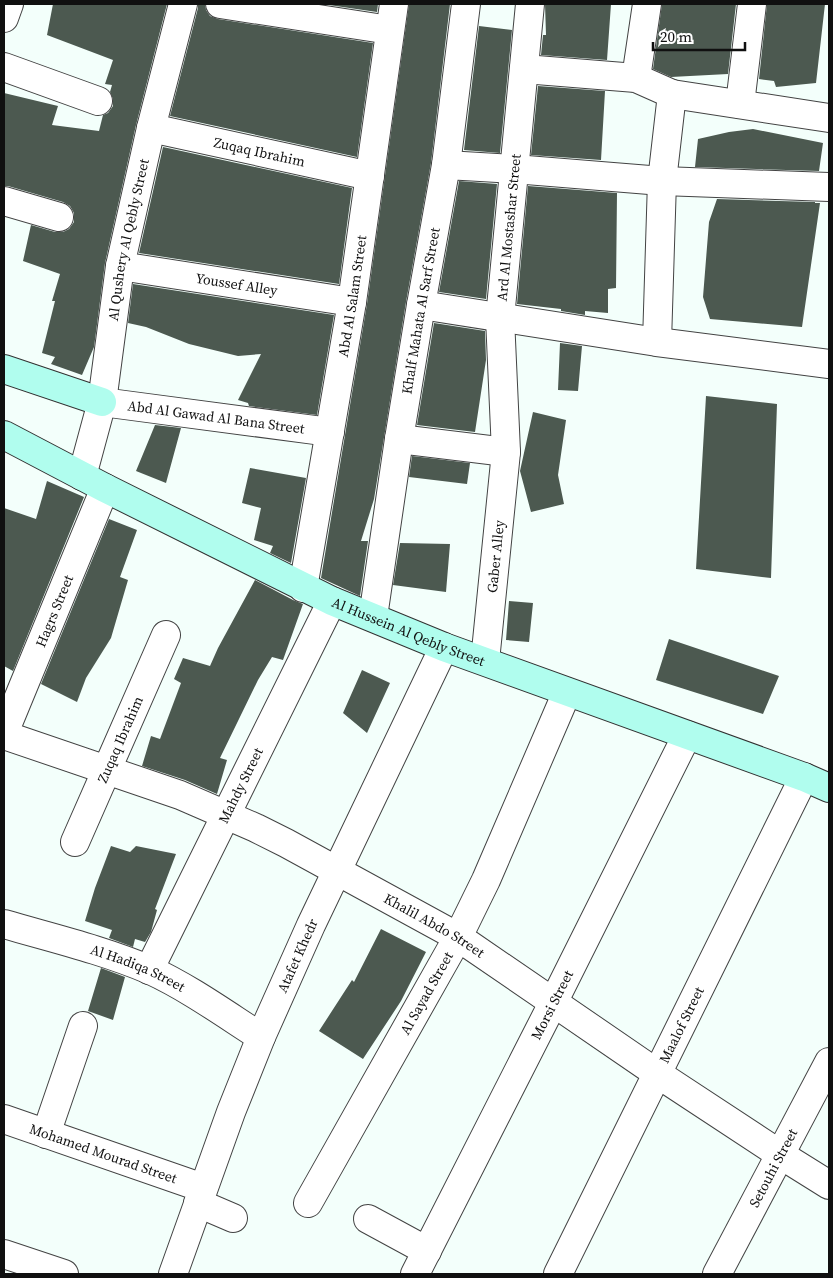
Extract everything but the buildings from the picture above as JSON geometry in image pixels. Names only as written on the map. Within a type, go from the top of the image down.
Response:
[{"type":"main road","points":[[4,370],[102,402]]},
{"type":"main road","name":"Al Hussein Al Qebly Street","points":[[4,435],[93,482],[332,601],[444,647],[804,777],[829,788]]},
{"type":"street","points":[[4,18],[9,4]]},
{"type":"street","name":"Al Qushery Al Qebly Street","points":[[93,482],[120,266],[151,128],[182,4]]},
{"type":"street","points":[[220,4],[390,30]]},
{"type":"street","name":"Abd Al Salam Street","points":[[303,588],[352,302],[394,4]]},
{"type":"street","name":"Khalf Mahata Al Sarf Street","points":[[372,617],[420,305],[446,165],[466,4]]},
{"type":"street","name":"Ard Al Mostashar Street","points":[[506,452],[500,318],[530,4]]},
{"type":"street","points":[[636,78],[647,4]]},
{"type":"street","points":[[740,104],[752,4]]},
{"type":"street","points":[[4,67],[98,101]]},
{"type":"street","points":[[524,69],[636,78],[672,94],[829,118]]},
{"type":"street","points":[[657,342],[662,182],[672,94]]},
{"type":"street","name":"Zuqaq Ibrahim","points":[[151,128],[370,176]]},
{"type":"street","points":[[446,165],[662,182],[829,187]]},
{"type":"street","points":[[4,201],[59,217]]},
{"type":"street","name":"Youssef Alley","points":[[120,266],[352,302]]},
{"type":"street","points":[[420,305],[657,342],[829,364]]},
{"type":"street","name":"Abd Al Gawad Al Bana Street","points":[[102,402],[330,432]]},
{"type":"street","points":[[399,440],[506,452]]},
{"type":"street","name":"Gaber Alley","points":[[485,661],[506,452]]},
{"type":"street","name":"Hagrs Street","points":[[4,734],[93,482]]},
{"type":"street","name":"Mahdy Street","points":[[149,970],[332,601]]},
{"type":"street","name":"Zuqaq Ibrahim","points":[[75,842],[166,635]]},
{"type":"street","name":"Atafet Khedr","points":[[173,1274],[231,1112],[261,1037],[308,933],[444,647]]},
{"type":"street","name":"Al Sayad Street","points":[[308,1203],[458,937],[486,880],[567,692]]},
{"type":"street","name":"Khalil Abdo Street","points":[[4,734],[106,771],[180,795],[226,814],[338,871],[458,937],[658,1074],[829,1185]]},
{"type":"street","name":"Morsi Street","points":[[421,1263],[687,735]]},
{"type":"street","name":"Maalof Street","points":[[558,1274],[804,777]]},
{"type":"street","name":"Al Hadiqa Street","points":[[4,924],[125,960],[149,970],[193,993],[261,1037]]},
{"type":"street","points":[[46,1134],[83,1026]]},
{"type":"street","name":"Setouhi Street","points":[[717,1274],[829,1062]]},
{"type":"street","name":"Mohamed Mourad Street","points":[[4,1119],[201,1195],[233,1218]]},
{"type":"street","points":[[368,1219],[421,1263]]},
{"type":"street","points":[[4,1254],[64,1274]]}]
